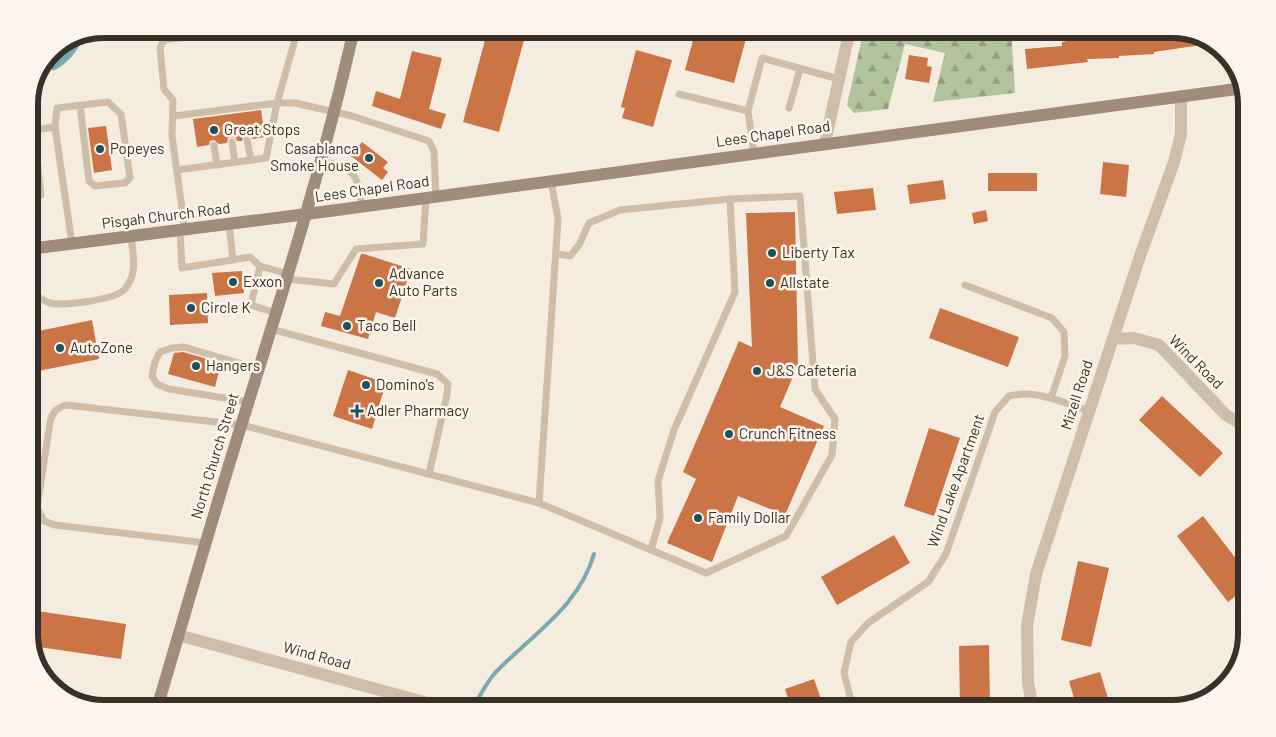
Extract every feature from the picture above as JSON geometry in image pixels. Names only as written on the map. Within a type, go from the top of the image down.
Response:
[{"type":"main road","name":"North Church Street","points":[[159,700],[307,214],[352,38]]},
{"type":"main road","name":"Lees Chapel Road","points":[[307,214],[1236,89]]},
{"type":"main road","name":"Pisgah Church Road","points":[[38,248],[307,214]]},
{"type":"street","points":[[825,143],[848,38]]},
{"type":"street","name":"Mizell Road","points":[[1031,700],[1028,683],[1027,626],[1036,574],[1113,339],[1174,162],[1181,134],[1181,96]]},
{"type":"street","name":"Wind Road","points":[[1113,339],[1134,338],[1159,345],[1226,415],[1238,422]]},
{"type":"street","name":"Wind Road","points":[[178,635],[417,700]]},
{"type":"lane","points":[[174,116],[242,110],[278,103],[295,103],[352,116],[428,141],[434,151],[431,197],[423,244],[356,249],[334,284],[288,276],[260,266],[250,257],[182,268],[182,230],[172,136],[173,100],[164,89],[160,48],[164,40],[178,38]]},
{"type":"lane","points":[[177,170],[266,158],[278,103],[296,38]]},
{"type":"lane","points":[[754,153],[748,111],[762,58],[839,79]]},
{"type":"lane","points":[[789,108],[800,69]]},
{"type":"lane","points":[[679,94],[748,111]]},
{"type":"lane","points":[[72,244],[55,127],[57,108],[80,105],[108,102],[121,114],[130,178],[125,183],[95,186],[89,181],[80,105]]},
{"type":"lane","points":[[38,129],[55,127]]},
{"type":"lane","points":[[247,140],[251,160]]},
{"type":"lane","points":[[232,142],[235,162]]},
{"type":"lane","points":[[214,145],[217,165]]},
{"type":"lane","points":[[321,162],[343,166],[358,180],[362,207]]},
{"type":"lane","points":[[38,167],[41,195]]},
{"type":"lane","points":[[540,503],[557,254],[558,220],[551,181]]},
{"type":"lane","points":[[38,502],[52,414],[57,408],[66,405],[242,425],[540,503],[706,573],[786,536],[832,455],[835,419],[815,389],[800,196],[730,199],[620,210],[589,223],[579,244],[570,256],[557,254]]},
{"type":"lane","points":[[651,550],[660,518],[658,481],[674,430],[734,292],[730,199]]},
{"type":"lane","points":[[229,224],[233,260]]},
{"type":"lane","points":[[38,294],[44,301],[62,304],[109,297],[120,293],[130,281],[133,272],[131,236]]},
{"type":"lane","points":[[260,266],[251,305],[276,313]]},
{"type":"lane","points":[[964,285],[1052,318],[1064,332],[1065,356],[1050,398]]},
{"type":"lane","points":[[271,329],[437,374],[448,384],[429,474]]},
{"type":"lane","points":[[249,402],[169,389],[156,384],[152,376],[155,362],[160,352],[184,347],[259,369]]},
{"type":"lane","name":"Wind Lake Apartment","points":[[851,700],[844,673],[851,642],[868,623],[928,582],[946,554],[996,412],[1009,396],[1028,393],[1089,411]]},
{"type":"lane","points":[[38,510],[44,521],[54,525],[206,543]]},
{"type":"green space","points":[[862,38],[1012,38],[1015,93],[933,102],[945,53],[905,44],[888,109],[854,113],[847,105]]},
{"type":"water","points":[[82,42],[72,57],[53,71],[50,66],[57,57],[67,49]]},
{"type":"building","points":[[486,38],[525,38],[499,132],[463,122]]},
{"type":"building","points":[[694,38],[746,38],[734,83],[685,70]]},
{"type":"building","points":[[1068,38],[1181,38],[1202,45],[1154,52],[1154,54],[1087,59],[1088,62],[1027,69],[1025,49],[1062,46],[1062,42],[1068,41]]},
{"type":"building","points":[[636,50],[672,60],[653,127],[622,118],[625,108],[621,107]]},
{"type":"building","points":[[412,51],[442,58],[429,109],[446,114],[441,129],[372,106],[376,91],[400,99]]},
{"type":"building","points":[[909,55],[928,58],[927,66],[932,67],[929,83],[905,79]]},
{"type":"building","points":[[261,110],[265,137],[252,139],[251,136],[246,135],[243,136],[242,141],[237,141],[236,138],[232,137],[228,138],[227,143],[219,144],[214,140],[210,141],[209,145],[197,147],[193,119]]},
{"type":"building","name":"Popeyes","points":[[106,126],[112,170],[94,173],[88,128]]},
{"type":"building","points":[[362,142],[388,162],[383,168],[388,172],[382,180],[351,156]]},
{"type":"building","points":[[1103,162],[1129,165],[1126,197],[1100,194]]},
{"type":"building","points":[[988,173],[1037,173],[1037,191],[988,191]]},
{"type":"building","points":[[943,180],[946,199],[910,204],[907,185]]},
{"type":"building","points":[[873,188],[876,210],[837,214],[834,192]]},
{"type":"building","points":[[986,210],[988,221],[974,224],[972,213]]},
{"type":"building","points":[[795,212],[798,365],[780,407],[824,426],[785,515],[738,496],[712,562],[667,543],[696,479],[683,472],[739,341],[752,347],[746,213]]},
{"type":"building","points":[[361,254],[411,269],[395,318],[376,312],[368,339],[321,326],[325,312],[340,316]]},
{"type":"building","points":[[242,271],[244,293],[215,296],[212,273]]},
{"type":"building","points":[[207,293],[208,323],[170,325],[169,295]]},
{"type":"building","points":[[940,308],[1019,337],[1008,367],[929,338]]},
{"type":"building","points":[[92,320],[99,359],[38,371],[38,331]]},
{"type":"building","points":[[183,352],[221,363],[215,387],[168,374],[174,353]]},
{"type":"building","points":[[348,370],[386,383],[372,429],[333,416]]},
{"type":"building","points":[[1162,396],[1223,453],[1200,477],[1139,420]]},
{"type":"building","points":[[929,428],[960,438],[934,516],[904,506]]},
{"type":"building","points":[[1203,516],[1238,561],[1238,594],[1228,602],[1177,536]]},
{"type":"building","points":[[894,535],[910,563],[837,605],[821,577]]},
{"type":"building","points":[[1078,561],[1109,568],[1091,647],[1061,640]]},
{"type":"building","points":[[38,611],[126,624],[121,659],[40,647]]},
{"type":"building","points":[[989,645],[990,700],[960,700],[959,646]]},
{"type":"building","points":[[1100,672],[1109,700],[1075,700],[1069,681]]},
{"type":"building","points":[[814,679],[821,700],[788,700],[785,689]]},
{"type":"waterway","points":[[477,700],[495,673],[566,605],[587,573],[594,554]]},
{"type":"place","name":"Great Stops","points":[[214,130]]},
{"type":"place","name":"Popeyes","points":[[100,149]]},
{"type":"place","name":"Casablanca Smoke House","points":[[369,158]]},
{"type":"place","name":"Liberty Tax","points":[[772,253]]},
{"type":"place","name":"Exxon","points":[[233,282]]},
{"type":"place","name":"Advance Auto Parts","points":[[379,283]]},
{"type":"place","name":"Allstate","points":[[770,283]]},
{"type":"place","name":"Circle K","points":[[191,308]]},
{"type":"place","name":"Taco Bell","points":[[347,326]]},
{"type":"place","name":"AutoZone","points":[[60,348]]},
{"type":"place","name":"Hangers","points":[[196,366]]},
{"type":"place","name":"J&S Cafeteria","points":[[757,371]]},
{"type":"place","name":"Domino's","points":[[366,385]]},
{"type":"place","name":"Adler Pharmacy","points":[[357,411]]},
{"type":"place","name":"Crunch Fitness","points":[[729,434]]},
{"type":"place","name":"Family Dollar","points":[[698,518]]}]
